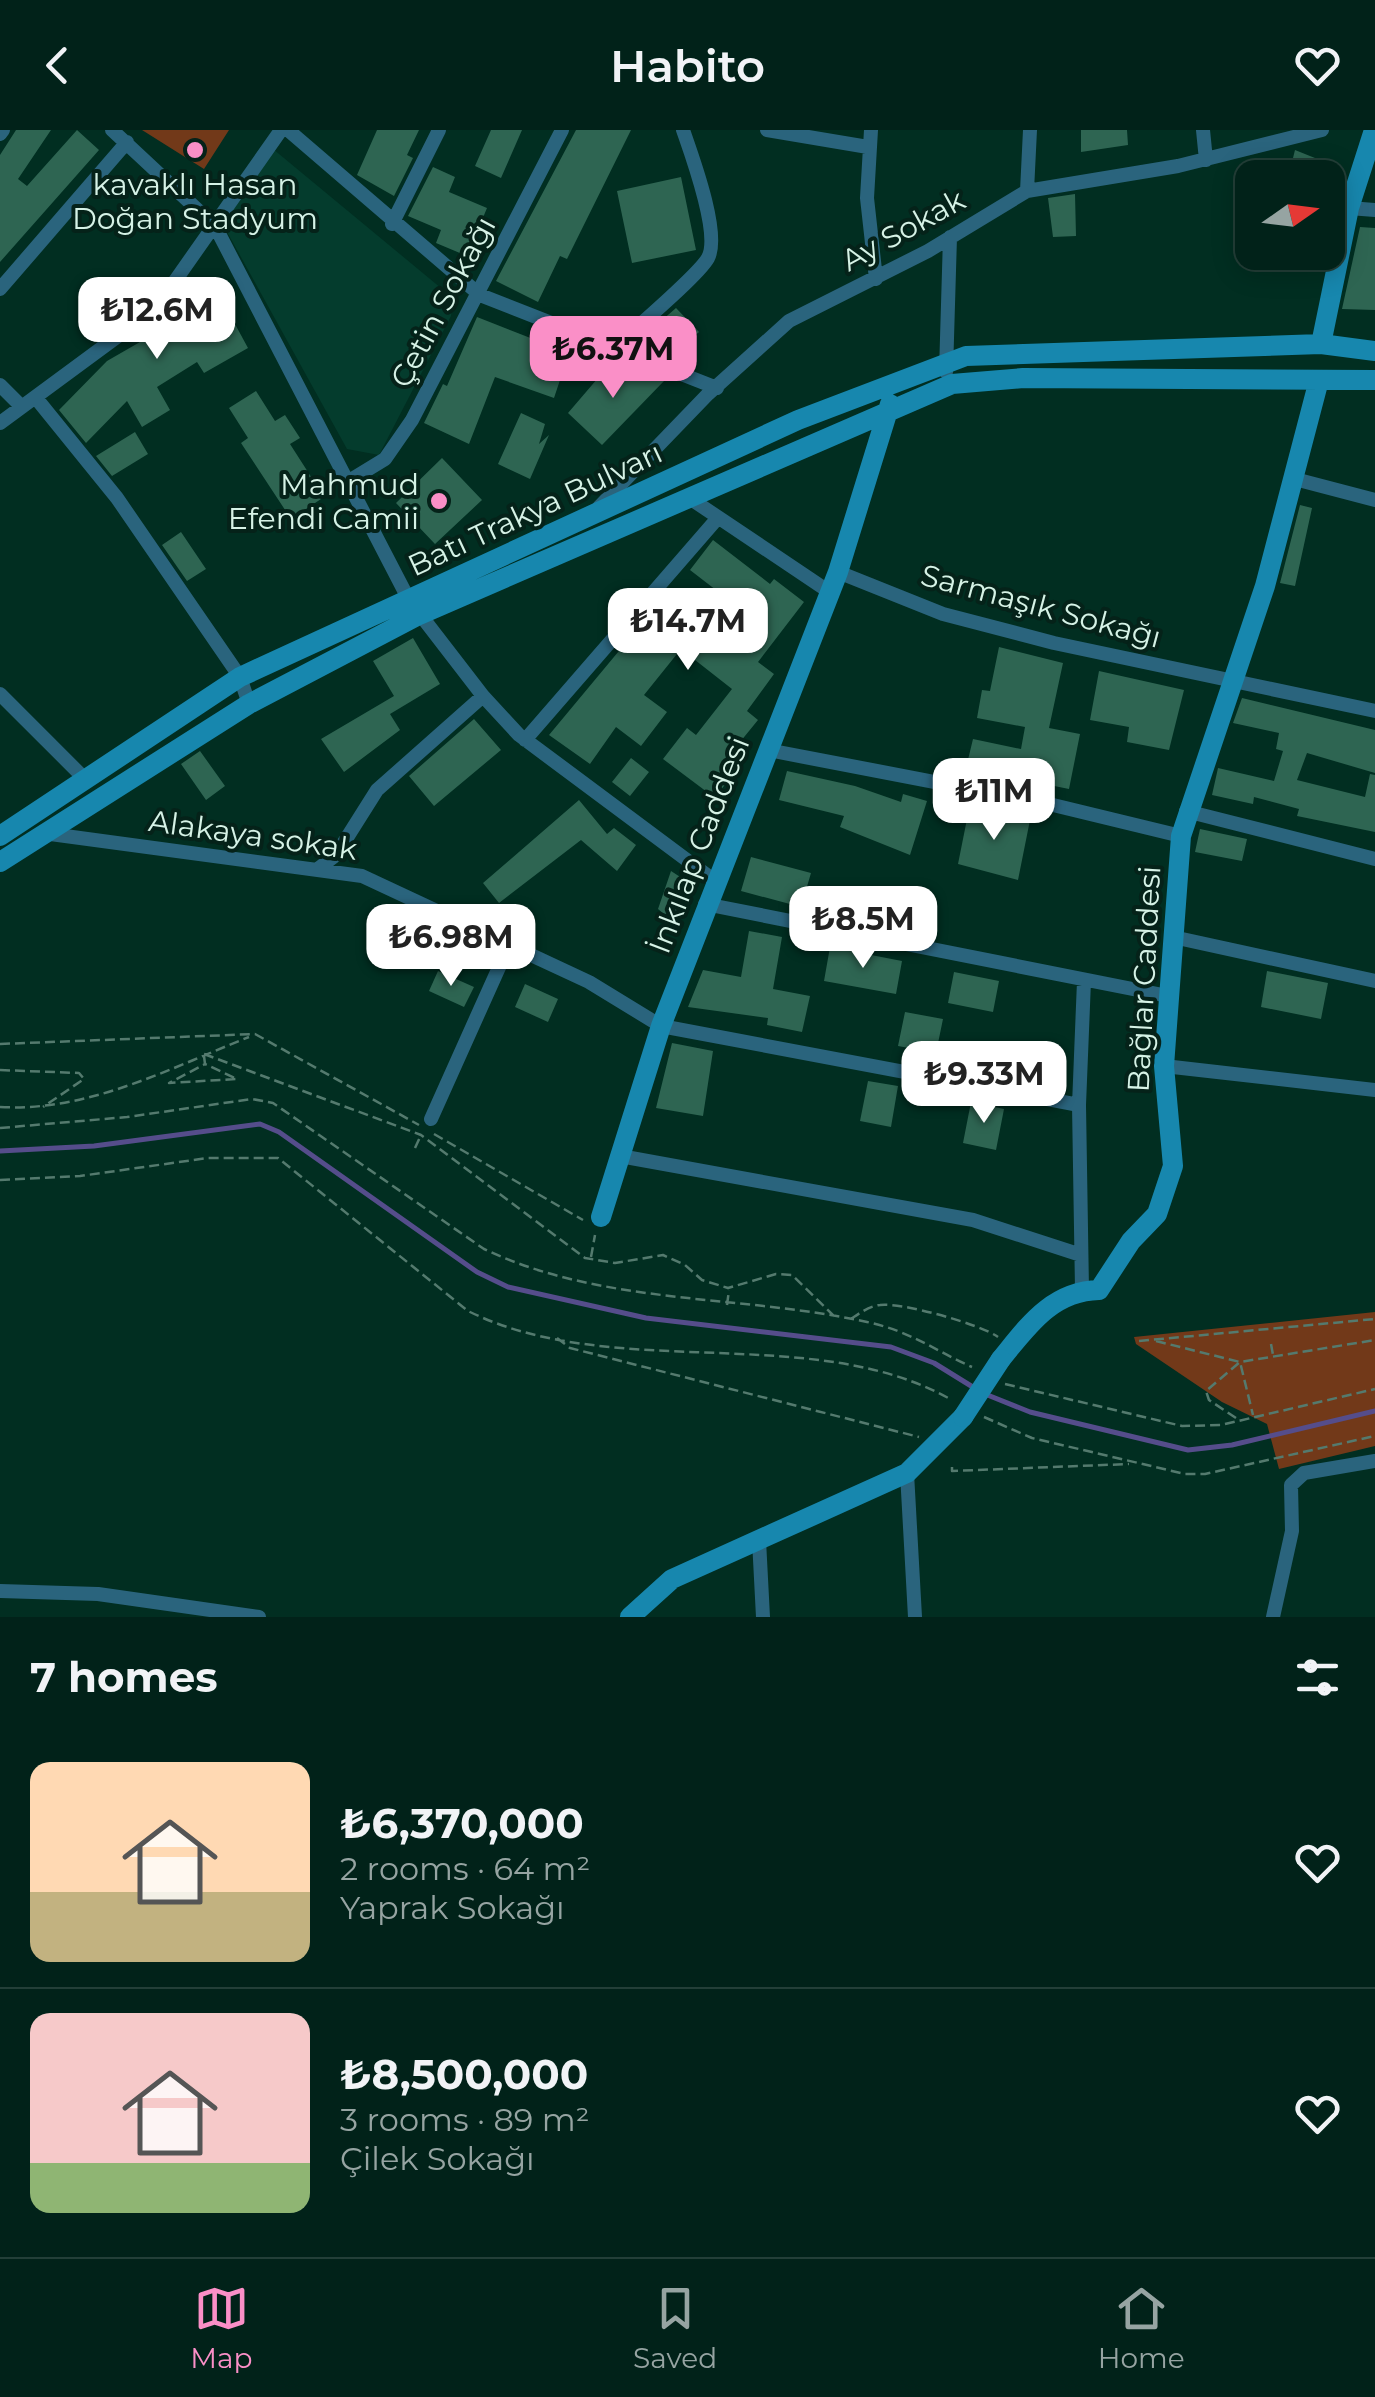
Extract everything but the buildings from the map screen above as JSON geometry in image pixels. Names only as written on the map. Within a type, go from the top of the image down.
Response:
[{"type":"main road","points":[[1319,380],[1308,376],[1301,361],[1305,351],[1320,344],[1349,208],[1374,130]]},
{"type":"main road","name":"Batı Trakya Bulvarı","points":[[0,862],[249,704],[414,608],[798,420],[890,382],[966,356],[1320,344],[1375,351]]},
{"type":"main road","name":"Batı Trakya Bulvarı","points":[[0,836],[240,677],[688,498],[945,386],[1023,378],[1375,380]]},
{"type":"main road","name":"Bağlar Caddesi","points":[[630,1617],[672,1580],[907,1474],[966,1411],[999,1359],[1041,1310],[1082,1290],[1099,1290],[1132,1241],[1157,1214],[1173,1166],[1164,1066],[1186,810],[1265,586],[1319,380]]},
{"type":"main road","name":"İnkılap Caddesi","points":[[601,1216],[661,1026],[705,904],[833,581],[890,409],[890,382]]},
{"type":"street","points":[[112,130],[214,226],[414,608],[483,696],[525,740],[715,881]]},
{"type":"street","points":[[0,423],[156,308],[285,130],[480,295],[717,388]]},
{"type":"street","points":[[392,224],[439,130]]},
{"type":"street","name":"Çetin Sokağı","points":[[349,481],[385,459],[412,420],[562,130]]},
{"type":"street","points":[[612,349],[708,260],[711,235],[683,130]]},
{"type":"street","points":[[767,130],[868,147]]},
{"type":"street","points":[[871,130],[867,198],[876,279]]},
{"type":"street","points":[[1027,190],[1030,130]]},
{"type":"street","points":[[1204,130],[1206,160]]},
{"type":"street","name":"Ay Sokak","points":[[586,521],[789,321],[876,279],[1027,190],[1206,160],[1322,130]]},
{"type":"street","points":[[0,289],[127,142]]},
{"type":"street","points":[[1349,208],[1375,210]]},
{"type":"street","points":[[945,386],[950,238]]},
{"type":"street","points":[[0,385],[29,403],[116,498],[240,677],[249,704]]},
{"type":"street","points":[[1291,478],[1375,500]]},
{"type":"street","name":"Sarmaşık Sokağı","points":[[688,498],[716,520],[833,581],[943,614],[1232,684],[1375,711]]},
{"type":"street","points":[[525,740],[716,520]]},
{"type":"street","points":[[319,868],[336,855],[377,790],[483,696]]},
{"type":"street","points":[[2,698],[85,778]]},
{"type":"street","points":[[768,750],[1049,804],[1181,836]]},
{"type":"street","points":[[1186,810],[1375,859]]},
{"type":"street","name":"Alakaya sokak","points":[[44,833],[362,876],[589,982],[661,1026]]},
{"type":"street","points":[[705,904],[1168,996]]},
{"type":"street","points":[[1173,937],[1375,980]]},
{"type":"street","points":[[429,1124],[509,945]]},
{"type":"street","points":[[1082,1290],[1079,1106],[1084,981]]},
{"type":"street","points":[[661,1026],[1079,1106]]},
{"type":"street","points":[[1164,1066],[1375,1090]]},
{"type":"street","points":[[620,1156],[973,1220],[1081,1255]]},
{"type":"street","points":[[1274,1617],[1292,1530],[1291,1485],[1304,1473],[1375,1461]]},
{"type":"street","points":[[907,1474],[915,1617]]},
{"type":"street","points":[[759,1540],[763,1617]]},
{"type":"street","points":[[0,1591],[98,1594],[259,1617]]},
{"type":"path","points":[[0,1107],[42,1108],[90,1099],[254,1034]]},
{"type":"path","points":[[0,1044],[254,1034],[429,1124],[596,1228],[590,1258]]},
{"type":"path","points":[[204,1054],[205,1064]]},
{"type":"path","points":[[204,1054],[421,1136],[570,1250],[615,1264],[663,1255],[685,1264],[702,1280],[730,1288],[776,1274],[792,1276],[836,1318]]},
{"type":"path","points":[[205,1064],[237,1079],[168,1082],[181,1076],[205,1064]]},
{"type":"path","points":[[0,1070],[79,1073],[84,1080],[76,1088],[42,1108]]},
{"type":"path","points":[[0,1128],[252,1100],[273,1103],[484,1249],[519,1266],[626,1290],[850,1320],[926,1340],[983,1373]]},
{"type":"path","points":[[415,1148],[429,1124]]},
{"type":"path","points":[[0,1180],[80,1176],[208,1158],[278,1158],[468,1312],[496,1325],[626,1349],[768,1357],[894,1374],[966,1411],[1032,1438],[1135,1463],[1204,1474],[1375,1436]]},
{"type":"path","points":[[726,1305],[730,1288]]},
{"type":"path","points":[[850,1320],[868,1308],[891,1304],[974,1324],[999,1359],[1182,1426],[1240,1420],[1375,1388]]},
{"type":"path","points":[[1139,1341],[1375,1319]]},
{"type":"path","points":[[555,1336],[570,1348],[695,1383],[940,1442]]},
{"type":"path","points":[[1150,1340],[1240,1362],[1375,1340]]},
{"type":"path","points":[[1271,1344],[1274,1357]]},
{"type":"path","points":[[1240,1362],[1206,1391],[1209,1400],[1240,1420]]},
{"type":"path","points":[[1240,1362],[1254,1416]]},
{"type":"path","points":[[952,1467],[1135,1463]]},
{"type":"shaded area","name":"kavaklı Hasan Doğan Stadyum","points":[[142,130],[229,130],[204,169]]},
{"type":"shaded area","points":[[267,144],[453,298],[451,316],[379,455],[347,449],[221,221]]},
{"type":"shaded area","points":[[1375,1312],[1375,1446],[1279,1469],[1267,1424],[1222,1402],[1136,1344],[1134,1337]]},
{"type":"waterway","points":[[0,1151],[94,1146],[260,1124],[279,1132],[477,1272],[508,1287],[646,1318],[891,1347],[934,1363],[976,1389]]},
{"type":"waterway","points":[[985,1394],[1030,1412],[1188,1450],[1232,1445],[1375,1411]]},
{"type":"place","name":"kavaklı Hasan Doğan Stadyum","points":[[195,150]]},
{"type":"place","name":"Mahmud Efendi Camii","points":[[439,501]]}]
